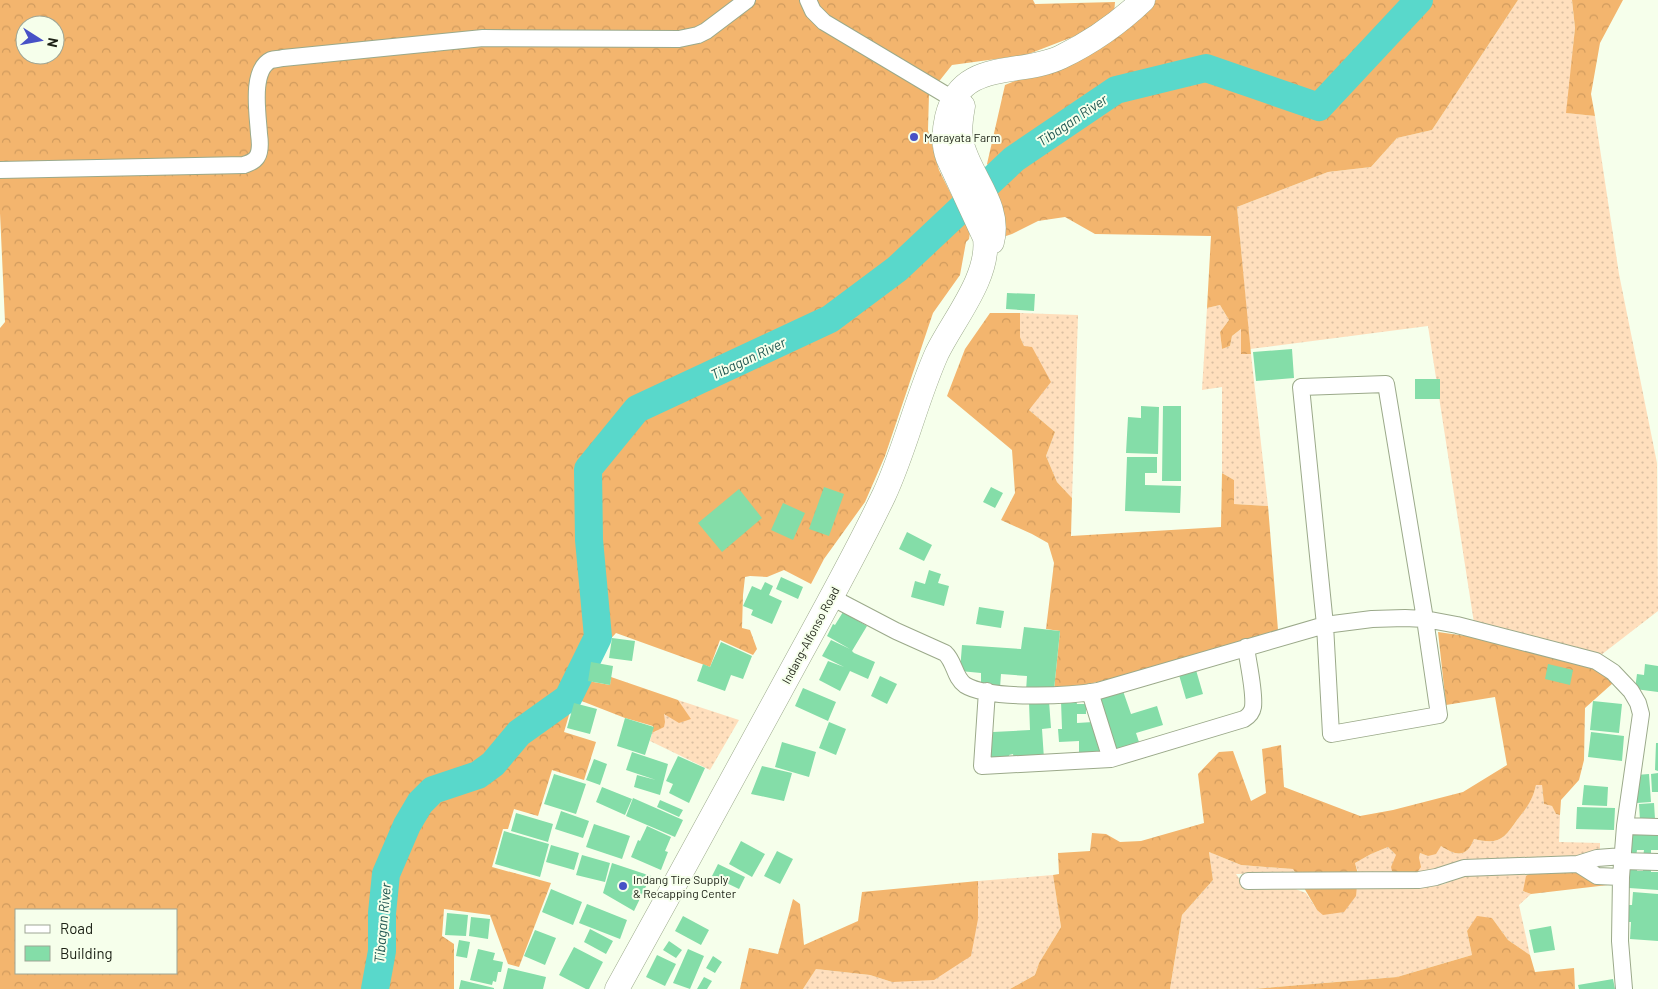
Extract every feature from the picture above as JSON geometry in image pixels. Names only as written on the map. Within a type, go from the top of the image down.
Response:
[{"type":"main road","name":"Indang-Alfonso Road","points":[[958,160],[946,154],[944,137],[947,117],[953,99],[966,83],[979,76],[1061,57],[1124,16],[1143,0]]},
{"type":"main road","name":"Indang-Alfonso Road","points":[[617,989],[831,597],[885,492],[932,366],[980,270],[986,242],[986,218],[958,160],[961,141],[961,117],[970,85],[979,76]]},
{"type":"street","points":[[0,170],[244,164],[253,162],[258,155],[260,145],[257,86],[259,74],[271,60],[483,38],[679,39],[698,35],[706,31],[747,0]]},
{"type":"street","points":[[808,0],[813,12],[824,22],[953,99]]},
{"type":"street","points":[[1386,384],[1426,619],[1440,715],[1331,734],[1325,624],[1301,387],[1386,384]]},
{"type":"street","points":[[831,597],[896,631],[943,652],[950,659],[961,681],[972,688],[987,692],[1044,696],[1090,692],[1113,687],[1325,624],[1372,619],[1426,619],[1457,625],[1583,657],[1604,665],[1630,691],[1640,706],[1641,718],[1625,826],[1622,865],[1620,941],[1624,989]]},
{"type":"street","points":[[987,692],[982,766],[1112,759],[1247,717],[1251,712],[1253,704],[1246,647]]},
{"type":"street","points":[[1090,692],[1112,759]]},
{"type":"street","points":[[1625,826],[1658,827]]},
{"type":"street","points":[[1248,881],[1419,880],[1436,878],[1456,870],[1473,867],[1578,864],[1597,858],[1622,865],[1658,862]]},
{"type":"shaded area","points":[[1518,0],[1572,0],[1575,28],[1567,113],[1595,116],[1619,274],[1657,463],[1658,611],[1601,655],[1474,623],[1428,326],[1250,349],[1237,207],[1328,172],[1371,167],[1397,138],[1432,130]]},
{"type":"shaded area","points":[[1220,305],[1229,320],[1220,332],[1222,349],[1230,346],[1232,336],[1241,329],[1241,354],[1251,354],[1268,506],[1234,504],[1234,480],[1222,473],[1222,387],[1202,390],[1207,308]]},
{"type":"shaded area","points":[[1020,313],[1078,315],[1072,498],[1057,482],[1046,456],[1055,432],[1029,410],[1024,346],[1020,337]]},
{"type":"shaded area","points":[[678,700],[739,720],[710,770],[650,741],[652,733],[657,731],[663,714],[690,719]]},
{"type":"shaded area","points":[[1536,785],[1542,785],[1544,804],[1552,806],[1556,814],[1560,815],[1559,842],[1600,843],[1600,851],[1583,856],[1416,874],[1420,853],[1428,856],[1441,846],[1451,852],[1460,853],[1468,850],[1474,839],[1495,841],[1500,839],[1512,827],[1529,804]]},
{"type":"shaded area","points":[[1388,847],[1396,855],[1396,873],[1358,872],[1355,863]]},
{"type":"shaded area","points":[[1209,852],[1241,865],[1293,869],[1295,873],[1236,874],[1247,890],[1293,888],[1306,893],[1317,910],[1357,888],[1430,886],[1445,884],[1453,877],[1469,873],[1534,871],[1523,891],[1531,894],[1519,905],[1530,955],[1508,940],[1492,918],[1467,931],[1472,955],[1397,977],[1253,989],[1170,989],[1182,915],[1213,880]]},
{"type":"shaded area","points":[[1053,875],[1061,927],[1039,963],[1035,975],[1010,989],[803,989],[816,969],[870,975],[892,982],[978,919],[978,881]]},
{"type":"green space","points":[[0,0],[1033,0],[1035,4],[1115,2],[1114,14],[1083,33],[1026,55],[952,65],[929,94],[928,130],[939,170],[970,232],[969,239],[966,242],[960,275],[933,313],[885,456],[865,502],[824,559],[811,584],[784,570],[767,577],[745,577],[742,628],[750,630],[757,649],[753,655],[720,640],[710,667],[616,633],[583,669],[588,681],[610,685],[611,677],[678,700],[691,719],[679,723],[664,714],[664,727],[652,733],[653,726],[625,718],[574,698],[564,732],[596,742],[584,780],[552,770],[538,816],[514,809],[508,829],[503,829],[492,867],[551,883],[519,967],[508,964],[490,915],[444,909],[442,936],[454,944],[454,989],[0,989],[0,328],[5,322],[0,213]]},
{"type":"green space","points":[[1156,0],[1518,0],[1432,130],[1397,138],[1371,167],[1328,172],[1237,207],[1251,354],[1241,354],[1241,329],[1232,336],[1230,346],[1222,349],[1220,332],[1229,320],[1220,305],[1207,308],[1211,236],[1095,234],[1065,217],[1038,221],[997,239],[989,183],[996,176],[987,164],[1005,85],[1088,52]]},
{"type":"green space","points":[[1572,0],[1623,0],[1600,43],[1591,94],[1595,116],[1566,113],[1575,28]]},
{"type":"green space","points":[[990,313],[1020,313],[1020,337],[1024,346],[1032,347],[1051,382],[1029,410],[1055,432],[1046,456],[1057,482],[1072,498],[1071,536],[1221,527],[1222,473],[1234,480],[1234,504],[1268,506],[1278,630],[1139,672],[1054,690],[1060,631],[1046,629],[1054,563],[1048,543],[1001,520],[1015,493],[1012,450],[947,396],[965,349]]},
{"type":"green space","points":[[1438,632],[1466,636],[1594,667],[1613,683],[1585,708],[1584,760],[1579,780],[1561,800],[1560,815],[1556,814],[1552,806],[1544,804],[1542,785],[1536,785],[1533,796],[1526,808],[1508,832],[1500,839],[1482,841],[1474,839],[1468,850],[1460,853],[1451,852],[1441,846],[1436,854],[1428,856],[1420,853],[1421,867],[1416,874],[1399,875],[1392,871],[1391,867],[1396,855],[1388,847],[1371,854],[1355,863],[1358,874],[1356,896],[1344,912],[1323,915],[1317,910],[1293,869],[1241,865],[1209,852],[1213,880],[1182,915],[1170,989],[1010,989],[1035,975],[1039,963],[1061,927],[1053,875],[1059,874],[1058,853],[1090,851],[1092,833],[1106,834],[1120,842],[1141,841],[1204,823],[1198,774],[1219,752],[1233,751],[1251,801],[1266,793],[1262,749],[1281,745],[1284,787],[1360,816],[1393,810],[1463,792],[1507,765],[1495,697],[1446,705]]},
{"type":"green space","points":[[1594,864],[1608,874],[1608,885],[1531,894],[1523,891],[1526,876],[1534,871]]},
{"type":"green space","points":[[978,881],[978,919],[971,956],[934,980],[892,982],[870,975],[816,969],[803,989],[740,989],[749,948],[778,954],[793,899],[800,904],[804,945],[858,921],[862,892]]},
{"type":"green space","points":[[1477,916],[1492,918],[1508,940],[1530,955],[1535,972],[1574,968],[1575,989],[1253,989],[1397,977],[1472,955],[1467,931]]},
{"type":"building","points":[[1007,293],[1035,294],[1034,311],[1006,309]]},
{"type":"building","points":[[1292,349],[1294,378],[1256,381],[1253,352]]},
{"type":"building","points":[[1415,379],[1440,379],[1440,399],[1415,399]]},
{"type":"building","points":[[1141,406],[1159,407],[1158,454],[1126,453],[1128,417],[1141,418]]},
{"type":"building","points":[[1163,406],[1181,406],[1181,481],[1162,481]]},
{"type":"building","points":[[1127,457],[1157,457],[1157,473],[1145,473],[1145,485],[1181,486],[1180,513],[1125,511]]},
{"type":"building","points":[[824,487],[844,494],[829,536],[809,529]]},
{"type":"building","points":[[991,487],[1003,493],[995,508],[983,502]]},
{"type":"building","points":[[739,489],[762,518],[722,552],[698,523]]},
{"type":"building","points":[[783,503],[805,513],[793,540],[771,530]]},
{"type":"building","points":[[907,532],[932,545],[924,561],[899,549]]},
{"type":"building","points":[[929,570],[941,574],[938,583],[949,586],[944,606],[911,597],[915,581],[925,584]]},
{"type":"building","points":[[781,577],[803,587],[798,599],[776,589]]},
{"type":"building","points":[[765,582],[773,586],[769,595],[782,601],[772,624],[751,615],[753,610],[743,606],[752,586],[761,590]]},
{"type":"building","points":[[979,607],[1004,611],[1001,628],[976,624]]},
{"type":"building","points":[[843,612],[867,626],[852,651],[875,662],[868,679],[850,671],[840,691],[819,680],[828,661],[844,667],[822,656],[831,640],[850,649],[827,636],[833,624],[835,625]]},
{"type":"building","points":[[1024,627],[1060,631],[1054,690],[1026,691],[1027,676],[1001,674],[1000,688],[981,685],[981,673],[960,671],[962,645],[1021,649]]},
{"type":"building","points":[[612,638],[635,641],[632,661],[609,658]]},
{"type":"building","points":[[721,642],[752,656],[743,679],[731,675],[725,691],[697,681],[703,664],[710,667]]},
{"type":"building","points":[[591,662],[613,666],[610,685],[588,681]]},
{"type":"building","points":[[1548,664],[1573,670],[1570,685],[1545,679]]},
{"type":"building","points":[[1645,664],[1658,666],[1658,692],[1635,689],[1637,674],[1644,675]]},
{"type":"building","points":[[1196,670],[1203,694],[1186,699],[1179,675]]},
{"type":"building","points":[[880,676],[897,684],[887,704],[871,696]]},
{"type":"building","points":[[803,688],[836,702],[828,721],[795,706]]},
{"type":"building","points":[[1123,691],[1131,714],[1157,706],[1163,725],[1136,733],[1140,745],[1116,753],[1098,699]]},
{"type":"building","points":[[1076,700],[1077,704],[1086,704],[1086,714],[1077,714],[1077,723],[1093,722],[1099,736],[1100,752],[1079,754],[1079,741],[1059,742],[1058,729],[1062,729],[1061,701]]},
{"type":"building","points":[[1049,701],[1051,728],[1042,729],[1044,759],[1014,759],[1013,754],[1009,755],[1010,760],[991,762],[988,755],[990,734],[993,732],[1030,730],[1029,702]]},
{"type":"building","points":[[1593,701],[1622,704],[1619,733],[1590,730]]},
{"type":"building","points":[[574,703],[597,709],[590,734],[567,728]]},
{"type":"building","points":[[625,718],[654,727],[645,755],[617,746]]},
{"type":"building","points":[[829,722],[846,729],[836,755],[819,748]]},
{"type":"building","points":[[1591,732],[1624,736],[1622,761],[1588,757]]},
{"type":"building","points":[[782,742],[816,752],[809,777],[775,767]]},
{"type":"building","points":[[1656,743],[1658,743],[1658,771],[1655,770]]},
{"type":"building","points":[[632,752],[668,764],[660,795],[634,787],[637,775],[656,780],[626,770]]},
{"type":"building","points":[[678,756],[705,768],[689,803],[669,793],[673,784],[666,781]]},
{"type":"building","points":[[594,759],[607,764],[600,785],[586,780]]},
{"type":"building","points":[[762,766],[792,773],[784,801],[751,794]]},
{"type":"building","points":[[1658,773],[1658,792],[1652,792],[1651,774]]},
{"type":"building","points":[[554,774],[586,784],[576,814],[544,804]]},
{"type":"building","points":[[1649,774],[1651,802],[1637,803],[1636,775]]},
{"type":"building","points":[[1584,785],[1608,787],[1607,806],[1582,805]]},
{"type":"building","points":[[602,787],[632,799],[625,815],[596,802]]},
{"type":"building","points":[[633,798],[683,820],[675,837],[626,816]]},
{"type":"building","points":[[660,800],[683,810],[679,817],[657,807]]},
{"type":"building","points":[[1654,803],[1655,819],[1640,820],[1639,804]]},
{"type":"building","points":[[1577,807],[1615,808],[1614,830],[1576,829]]},
{"type":"building","points":[[561,811],[589,821],[583,838],[555,829]]},
{"type":"building","points":[[516,813],[553,824],[548,842],[511,831]]},
{"type":"building","points":[[594,824],[630,836],[622,859],[586,847]]},
{"type":"building","points":[[647,826],[671,837],[665,851],[668,852],[661,870],[631,857],[638,840],[640,841]]},
{"type":"building","points":[[504,831],[549,844],[540,877],[495,864]]},
{"type":"building","points":[[1631,831],[1658,832],[1658,850],[1651,850],[1651,857],[1643,857],[1644,850],[1637,850],[1636,857],[1630,857]]},
{"type":"building","points":[[741,841],[765,854],[752,877],[729,864]]},
{"type":"building","points":[[551,845],[579,853],[574,870],[546,862]]},
{"type":"building","points":[[777,851],[793,859],[780,884],[764,876]]},
{"type":"building","points":[[582,855],[610,863],[605,882],[576,875]]},
{"type":"building","points":[[612,863],[651,876],[634,911],[603,893]]},
{"type":"building","points":[[718,864],[745,877],[739,889],[712,876]]},
{"type":"building","points":[[1630,865],[1638,865],[1637,871],[1643,871],[1643,865],[1651,865],[1651,872],[1658,872],[1658,890],[1629,888]]},
{"type":"building","points":[[551,889],[582,902],[573,925],[542,912]]},
{"type":"building","points":[[1633,892],[1658,894],[1658,941],[1630,939],[1629,905],[1632,905]]},
{"type":"building","points":[[587,904],[627,920],[620,939],[579,923]]},
{"type":"building","points":[[447,913],[468,915],[466,936],[445,935]]},
{"type":"building","points":[[683,916],[709,930],[701,945],[675,931]]},
{"type":"building","points":[[471,917],[490,919],[488,939],[469,936]]},
{"type":"building","points":[[1551,926],[1555,950],[1534,953],[1529,930]]},
{"type":"building","points":[[590,929],[613,941],[606,954],[584,942]]},
{"type":"building","points":[[535,930],[556,938],[545,965],[524,956]]},
{"type":"building","points":[[459,940],[470,942],[467,958],[456,956]]},
{"type":"building","points":[[669,941],[682,950],[676,958],[663,950]]},
{"type":"building","points":[[574,947],[603,962],[589,989],[559,975]]},
{"type":"building","points":[[478,949],[495,953],[493,960],[503,962],[501,972],[498,972],[496,982],[493,981],[492,985],[470,980]]},
{"type":"building","points":[[688,949],[704,956],[690,989],[673,983]]},
{"type":"building","points":[[657,955],[676,964],[665,986],[646,977]]},
{"type":"building","points":[[713,956],[722,962],[715,973],[706,968]]},
{"type":"building","points":[[508,968],[546,977],[543,989],[503,989]]},
{"type":"building","points":[[704,977],[712,981],[707,989],[697,989]]},
{"type":"building","points":[[1613,979],[1615,989],[1579,989],[1578,985]]},
{"type":"building","points":[[461,980],[494,988],[494,989],[459,989]]},
{"type":"waterway","name":"Tibagan River","points":[[375,989],[382,951],[382,913],[386,874],[407,825],[420,803],[433,790],[478,775],[493,764],[519,733],[568,698],[598,637],[589,540],[588,469],[637,409],[830,319],[897,269],[1014,159],[1116,90],[1206,68],[1319,107],[1419,0]]},
{"type":"place","name":"Marayata Farm","points":[[914,137]]},
{"type":"place","name":"Indang Tire Supply & Recapping Center","points":[[623,886]]}]
